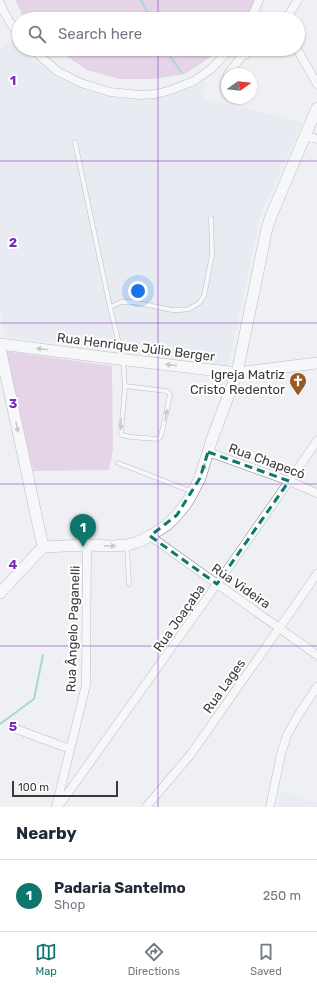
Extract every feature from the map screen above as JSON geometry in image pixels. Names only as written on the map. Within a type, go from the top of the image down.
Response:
[{"type":"street","points":[[254,12],[259,0]]},
{"type":"street","points":[[290,12],[298,0]]},
{"type":"street","points":[[0,3],[5,16],[12,26]]},
{"type":"street","points":[[40,56],[57,71],[81,83],[110,92],[140,95],[156,94],[194,81],[211,69],[223,56]]},
{"type":"street","points":[[233,68],[242,56]]},
{"type":"street","points":[[301,56],[317,84]]},
{"type":"street","points":[[0,593],[43,547],[127,545],[138,542],[167,525],[186,504],[200,478],[237,372],[267,228],[317,108]]},
{"type":"street","points":[[305,136],[317,139]]},
{"type":"street","name":"Rua Henrique Júlio Berger","points":[[0,344],[123,360],[237,372],[317,363]]},
{"type":"street","points":[[0,348],[43,547]]},
{"type":"street","name":"Rua Joaçaba","points":[[57,807],[217,584],[317,441]]},
{"type":"street","name":"Rua Chapecó","points":[[208,452],[317,493]]},
{"type":"street","name":"Rua Videira","points":[[150,536],[317,655]]},
{"type":"street","name":"Rua Ângelo Paganelli","points":[[57,807],[86,685],[87,545]]},
{"type":"street","name":"Rua Lages","points":[[146,807],[191,754],[317,574]]},
{"type":"street","points":[[270,807],[287,735],[317,687]]},
{"type":"street","points":[[16,729],[70,749]]},
{"type":"lane","points":[[75,142],[110,307],[123,360],[125,386],[121,433],[122,435],[131,437],[158,439],[161,436],[170,395],[166,391],[125,386]]},
{"type":"lane","points":[[110,307],[121,302],[132,302],[172,310],[180,310],[189,309],[199,304],[204,296],[212,255],[211,218]]},
{"type":"lane","points":[[118,464],[193,492]]},
{"type":"lane","points":[[127,545],[129,584]]},
{"type":"highlighted area","points":[[208,452],[289,481],[217,584],[150,536],[177,515],[200,478]]},
{"type":"shaded area","points":[[15,0],[258,0],[251,12],[21,12]]},
{"type":"shaded area","points":[[12,41],[12,56],[29,56],[63,81],[103,96],[137,100],[163,97],[190,89],[206,81],[203,98],[221,102],[221,104],[228,104],[303,122],[261,214],[228,366],[5,337],[0,308],[0,49]]},
{"type":"shaded area","points":[[66,56],[211,56],[185,74],[153,79],[120,79],[87,70]]},
{"type":"shaded area","points":[[5,351],[112,366],[113,450],[109,470],[33,471]]},
{"type":"shaded area","points":[[281,791],[317,803],[317,807],[278,807]]},
{"type":"waterway","points":[[141,0],[147,12]]},
{"type":"waterway","points":[[170,56],[182,73]]},
{"type":"waterway","points":[[0,724],[34,699],[43,655]]},
{"type":"place","name":"Igreja Matriz Cristo Redentor","points":[[298,396]]},
{"type":"place","name":"Padaria Santelmo","points":[[83,547]]}]
